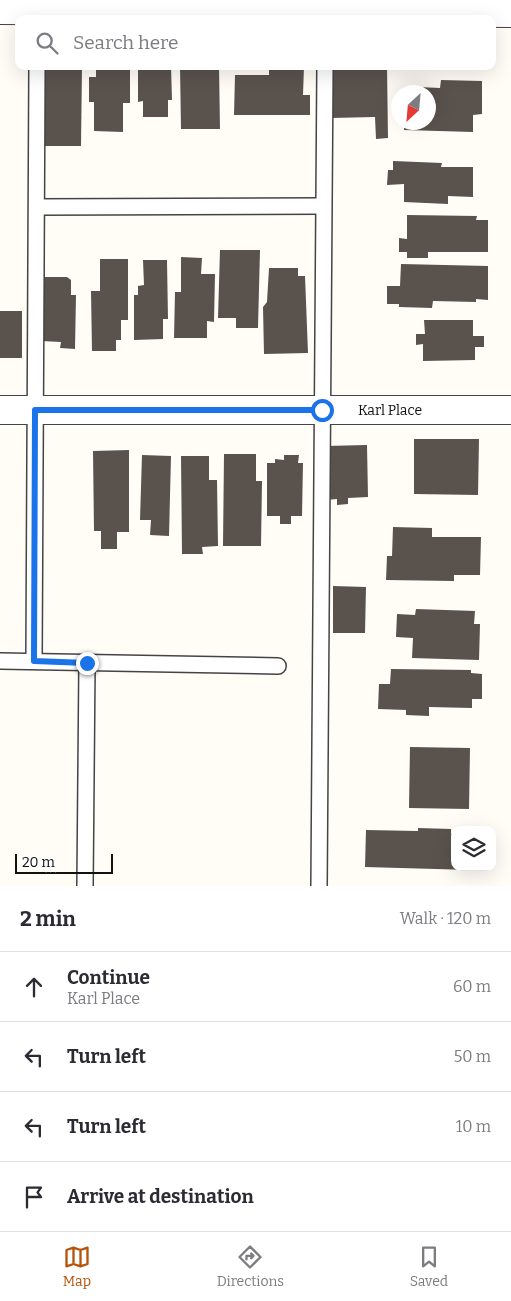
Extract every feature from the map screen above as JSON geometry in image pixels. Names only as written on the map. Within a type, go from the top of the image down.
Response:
[{"type":"street","points":[[0,10],[325,10],[511,13]]},
{"type":"street","name":"Karl Place","points":[[0,410],[511,410]]},
{"type":"lane","points":[[34,661],[38,70]]},
{"type":"lane","points":[[319,886],[324,70]]},
{"type":"lane","points":[[37,208],[323,206]]},
{"type":"lane","points":[[0,661],[278,666]]},
{"type":"lane","points":[[85,886],[87,663]]},
{"type":"building","points":[[44,70],[82,70],[81,146],[43,146]]},
{"type":"building","points":[[96,70],[130,70],[130,103],[123,103],[123,132],[94,131],[94,102],[89,102],[89,77],[96,77]]},
{"type":"building","points":[[138,70],[171,70],[172,100],[168,100],[168,117],[143,117],[143,101],[138,102]]},
{"type":"building","points":[[180,70],[219,70],[220,129],[181,129]]},
{"type":"building","points":[[269,70],[304,70],[303,95],[310,95],[310,115],[234,115],[235,75],[269,75]]},
{"type":"building","points":[[330,70],[387,70],[388,138],[376,139],[375,117],[331,118]]},
{"type":"building","points":[[441,80],[482,81],[482,114],[473,115],[473,132],[404,130],[436,130],[436,88],[440,88]]},
{"type":"building","points":[[393,161],[442,163],[441,167],[473,167],[473,197],[448,196],[448,204],[404,202],[404,184],[387,185],[388,170],[393,170]]},
{"type":"building","points":[[407,215],[477,216],[476,220],[488,220],[488,252],[428,252],[428,258],[407,258],[407,252],[399,252],[399,238],[407,239]]},
{"type":"building","points":[[220,250],[260,250],[258,328],[236,328],[236,318],[218,318]]},
{"type":"building","points":[[181,257],[202,258],[201,274],[215,274],[214,322],[207,321],[207,338],[174,338],[175,292],[181,292]]},
{"type":"building","points":[[100,259],[128,259],[128,320],[121,320],[121,340],[116,340],[116,351],[92,351],[91,291],[100,291]]},
{"type":"building","points":[[143,260],[167,260],[168,319],[163,319],[163,339],[134,340],[134,295],[138,295],[138,286],[144,285]]},
{"type":"building","points":[[401,264],[488,266],[488,300],[476,299],[476,302],[433,301],[432,308],[399,307],[399,304],[387,304],[387,286],[400,286]]},
{"type":"building","points":[[269,268],[298,268],[298,276],[305,276],[308,353],[264,354],[263,307],[267,302]]},
{"type":"building","points":[[42,277],[67,277],[71,280],[71,295],[76,295],[75,349],[60,348],[61,342],[41,341]]},
{"type":"building","points":[[0,311],[22,311],[22,358],[0,358]]},
{"type":"building","points":[[424,320],[473,320],[473,336],[484,336],[484,347],[475,347],[475,360],[423,361],[423,344],[416,345],[416,334],[425,334]]},
{"type":"building","points":[[414,439],[479,439],[478,495],[414,494]]},
{"type":"building","points":[[367,445],[368,497],[348,498],[348,504],[337,505],[337,499],[326,500],[325,446]]},
{"type":"building","points":[[129,450],[129,532],[117,532],[117,549],[101,549],[101,531],[94,531],[93,451]]},
{"type":"building","points":[[224,454],[256,454],[256,481],[262,481],[261,546],[223,546]]},
{"type":"building","points":[[142,455],[171,456],[169,536],[150,535],[151,520],[140,520]]},
{"type":"building","points":[[284,455],[299,455],[298,463],[303,463],[302,516],[291,516],[291,524],[280,524],[280,516],[267,516],[267,463],[275,463],[275,459],[284,460]]},
{"type":"building","points":[[181,456],[209,456],[209,480],[217,480],[218,546],[202,547],[203,554],[182,554]]},
{"type":"building","points":[[393,527],[432,528],[432,537],[481,537],[480,575],[454,575],[454,581],[386,580],[387,556],[392,556]]},
{"type":"building","points":[[333,586],[366,587],[365,633],[333,633]]},
{"type":"building","points":[[416,609],[475,611],[474,624],[480,624],[479,660],[412,658],[413,638],[396,637],[397,614],[415,615]]},
{"type":"building","points":[[391,669],[471,670],[471,673],[482,674],[482,699],[472,699],[472,708],[429,707],[429,716],[406,715],[406,710],[378,709],[379,684],[390,684]]},
{"type":"building","points":[[410,747],[470,748],[469,809],[409,808]]},
{"type":"building","points":[[418,828],[451,829],[451,869],[365,867],[366,830],[418,831]]},
{"type":"route","points":[[87,663],[34,661],[35,410],[322,410]]}]
